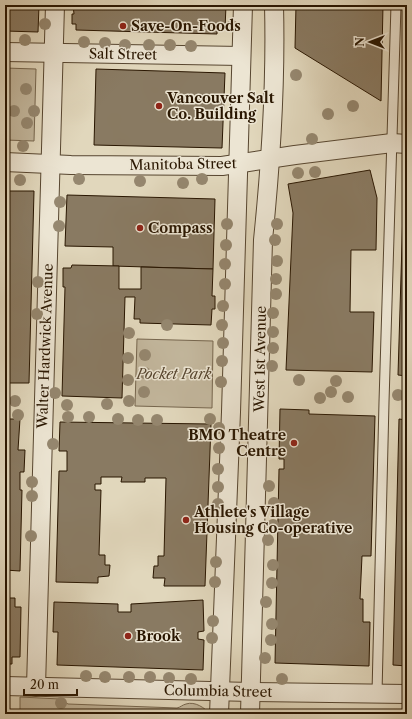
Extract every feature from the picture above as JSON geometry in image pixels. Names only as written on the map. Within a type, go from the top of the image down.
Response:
[{"type":"street","name":"Walter Hardwick Avenue","points":[[36,687],[55,5]]},
{"type":"street","name":"West 1st Avenue","points":[[219,714],[231,412],[243,5]]},
{"type":"street","name":"West 1st Avenue","points":[[250,714],[263,240],[270,159],[275,42],[274,5]]},
{"type":"street","name":"Salt Street","points":[[5,52],[241,56]]},
{"type":"street","name":"Manitoba Street","points":[[5,162],[222,166],[400,144]]},
{"type":"street","name":"Columbia Street","points":[[5,686],[407,694]]},
{"type":"lane","points":[[377,693],[384,402],[400,144],[396,5]]},
{"type":"green space","points":[[5,68],[36,69],[34,141],[5,140]]},
{"type":"green space","name":"Pocket Park","points":[[137,339],[213,341],[212,408],[135,406]]},
{"type":"green space","points":[[20,697],[60,699],[68,704],[177,708],[193,703],[203,707],[210,714],[20,714]]},
{"type":"building","points":[[5,5],[39,5],[38,32],[5,31]]},
{"type":"building","points":[[73,5],[226,5],[225,29],[217,29],[217,34],[76,30],[76,24],[72,24],[72,14],[74,14]]},
{"type":"building","points":[[296,5],[383,5],[381,101],[295,48]]},
{"type":"building","name":"Vancouver Salt Co. Building","points":[[96,69],[225,73],[222,148],[94,145]]},
{"type":"building","points":[[370,170],[377,198],[376,250],[351,250],[350,312],[374,312],[372,372],[286,370],[293,213],[288,184]]},
{"type":"building","points":[[404,177],[407,177],[407,376],[398,375]]},
{"type":"building","points":[[5,191],[34,191],[29,383],[8,383],[7,398],[5,398]]},
{"type":"building","name":"Compass","points":[[67,195],[215,199],[213,269],[113,266],[113,247],[65,246]]},
{"type":"building","points":[[72,265],[119,266],[119,289],[141,289],[141,267],[213,269],[212,296],[215,296],[215,309],[212,309],[211,325],[140,323],[140,319],[134,319],[135,297],[125,297],[122,398],[62,396],[65,287],[63,287],[63,268],[71,268]]},
{"type":"building","points":[[280,409],[309,410],[309,414],[375,416],[371,556],[362,556],[360,599],[363,599],[363,622],[370,622],[369,666],[275,663],[279,469],[284,469],[284,459],[279,459]]},
{"type":"building","points":[[5,419],[20,419],[18,450],[25,450],[24,472],[20,472],[20,490],[22,490],[20,571],[5,570]]},
{"type":"building","points":[[399,419],[407,420],[407,666],[393,665]]},
{"type":"building","name":"Athlete's Village Housing Co-operative","points":[[60,422],[211,424],[205,586],[164,586],[165,578],[153,578],[154,566],[158,566],[158,556],[164,556],[166,478],[145,478],[145,482],[121,482],[122,477],[101,477],[101,484],[95,484],[95,490],[101,490],[99,555],[105,555],[105,565],[110,565],[109,576],[98,577],[98,583],[56,582],[59,471],[67,471],[67,451],[59,451]]},
{"type":"building","points":[[5,598],[15,598],[15,607],[21,607],[20,657],[12,657],[12,664],[5,664]]},
{"type":"building","name":"Brook","points":[[203,600],[204,631],[198,632],[198,639],[204,640],[203,670],[57,665],[58,632],[53,632],[54,602],[118,604],[118,612],[131,612],[131,604]]},
{"type":"place","name":"Save-On-Foods","points":[[123,26]]},
{"type":"place","name":"Vancouver Salt Co. Building","points":[[159,106]]},
{"type":"place","name":"Compass","points":[[140,228]]},
{"type":"place","name":"BMO Theatre Centre","points":[[294,443]]},
{"type":"place","name":"Athlete's Village Housing Co-operative","points":[[186,520]]},
{"type":"place","name":"Brook","points":[[128,636]]}]
